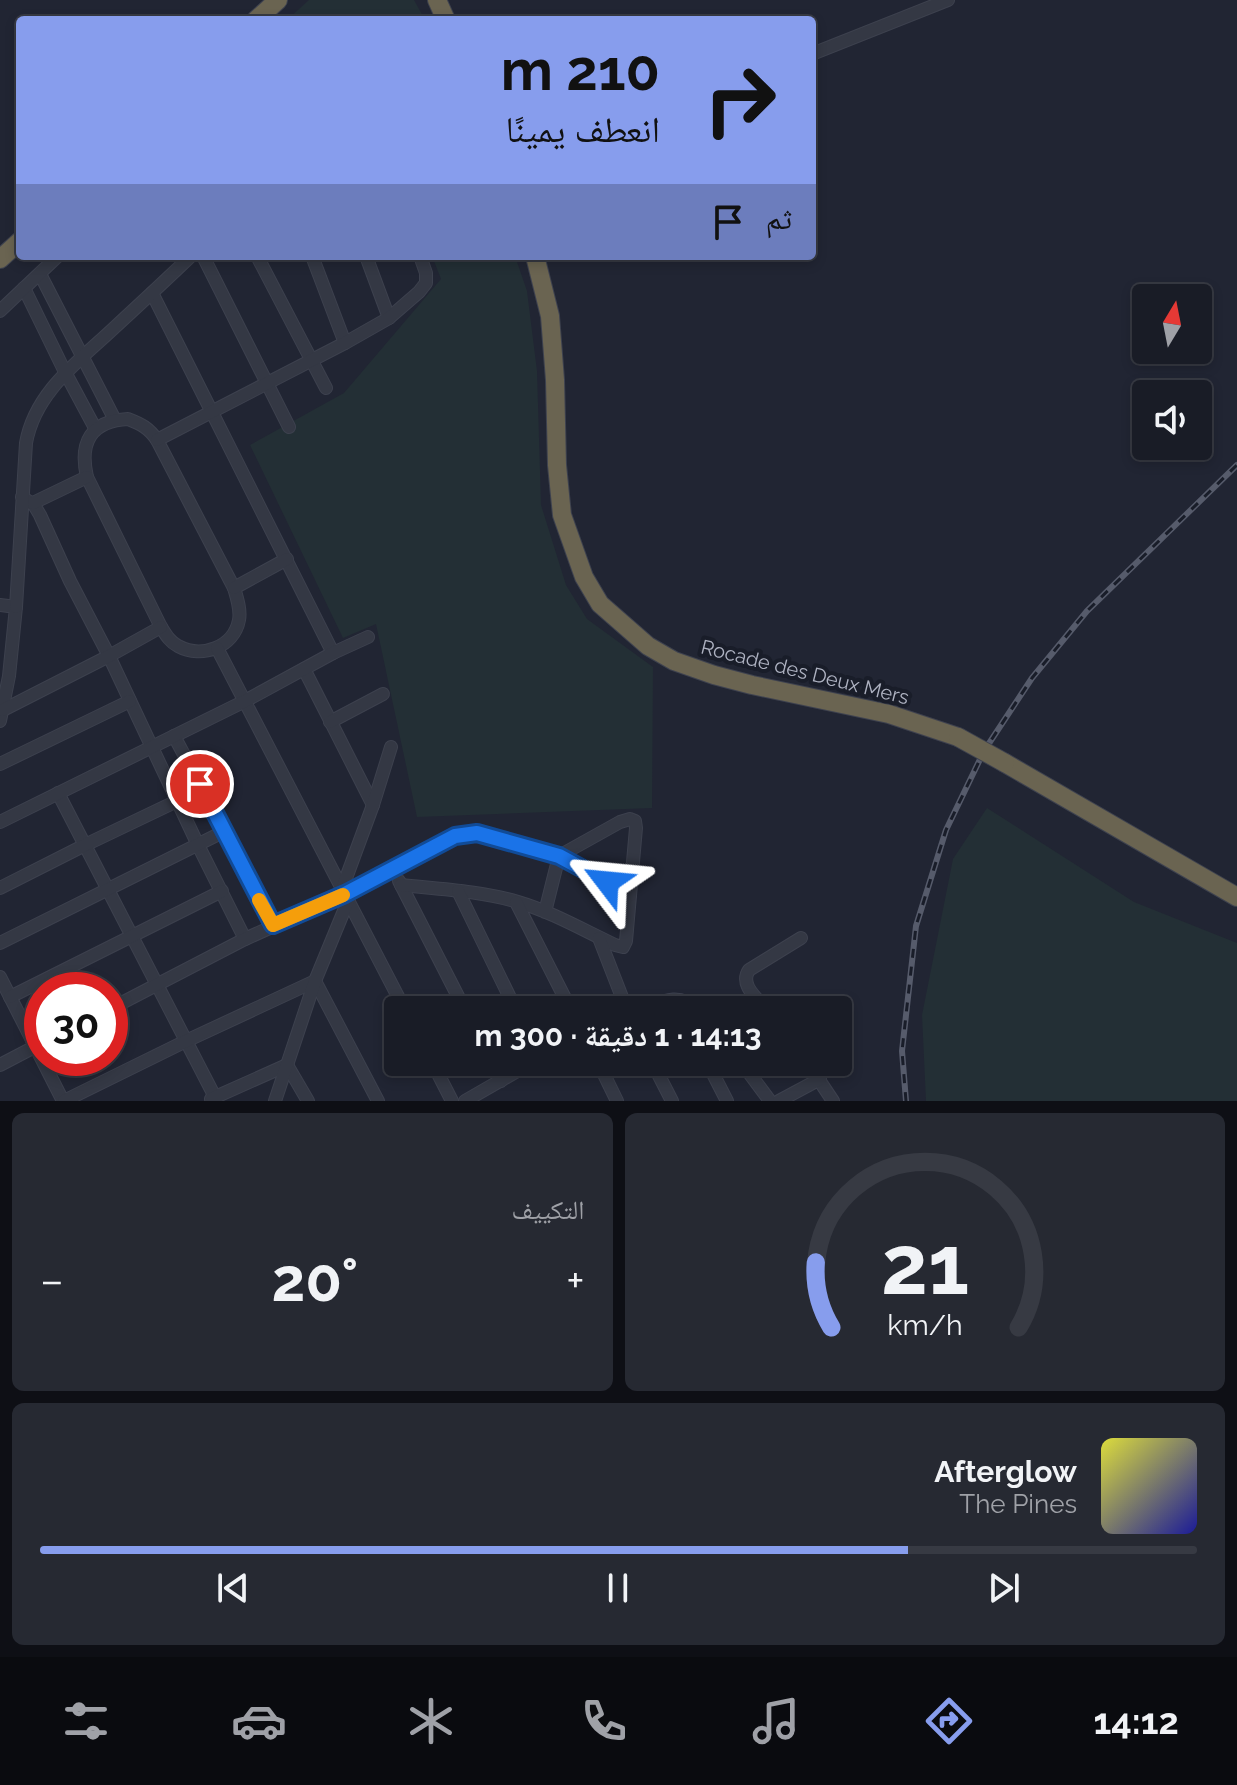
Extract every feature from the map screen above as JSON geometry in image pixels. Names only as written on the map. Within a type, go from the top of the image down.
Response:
[{"type":"highway","points":[[260,16],[278,0]]},
{"type":"highway","points":[[0,259],[16,245]]},
{"type":"highway","name":"Rocade des Deux Mers","points":[[536,260],[550,316],[562,515],[584,577],[600,604],[648,646],[684,665],[752,685],[889,714],[958,737],[1237,897]]},
{"type":"street","points":[[816,52],[948,0]]},
{"type":"street","points":[[0,311],[54,260]]},
{"type":"street","points":[[2,715],[13,649],[28,500],[26,443],[29,426],[40,404],[65,372],[187,260]]},
{"type":"street","points":[[205,260],[289,427]]},
{"type":"street","points":[[259,260],[326,388]]},
{"type":"street","points":[[314,260],[345,343]]},
{"type":"street","points":[[367,260],[389,318]]},
{"type":"street","points":[[157,440],[389,318],[424,286],[426,273],[421,260]]},
{"type":"street","points":[[40,274],[115,420]]},
{"type":"street","points":[[24,288],[95,428]]},
{"type":"street","points":[[152,293],[333,653]]},
{"type":"street","points":[[128,419],[150,430],[234,588],[240,612],[239,622],[226,643],[217,648],[209,651],[180,648],[169,639],[87,477],[86,443],[95,428],[115,420],[128,419]]},
{"type":"street","points":[[28,500],[87,477]]},
{"type":"street","points":[[28,500],[40,515],[245,939]]},
{"type":"street","points":[[234,588],[287,559]]},
{"type":"street","points":[[0,605],[16,607]]},
{"type":"street","points":[[2,715],[161,627]]},
{"type":"street","points":[[0,822],[368,637]]},
{"type":"street","points":[[217,648],[398,996]]},
{"type":"street","points":[[304,669],[373,805]]},
{"type":"street","points":[[330,722],[383,694]]},
{"type":"street","points":[[0,764],[130,701]]},
{"type":"street","points":[[174,736],[273,925]]},
{"type":"street","points":[[275,1101],[391,747]]},
{"type":"street","points":[[58,793],[158,985],[212,1099],[287,1065]]},
{"type":"street","points":[[0,888],[177,801]]},
{"type":"street","points":[[401,885],[458,891],[516,902],[624,946],[636,828],[633,820],[620,822],[559,856],[545,912]]},
{"type":"street","points":[[0,943],[225,831]]},
{"type":"street","points":[[128,1000],[273,925],[345,895],[455,836],[477,833],[559,856],[630,895]]},
{"type":"street","points":[[395,867],[401,885],[458,996]]},
{"type":"street","points":[[10,997],[222,891]]},
{"type":"street","points":[[458,891],[509,996]]},
{"type":"street","points":[[516,902],[564,996]]},
{"type":"street","points":[[599,938],[622,996]]},
{"type":"street","points":[[756,996],[745,983],[749,970],[801,938]]},
{"type":"street","points":[[0,977],[24,1021]]},
{"type":"street","points":[[52,1076],[63,1101],[315,981]]},
{"type":"street","points":[[315,981],[378,1101]]},
{"type":"street","points":[[0,1065],[24,1052]]},
{"type":"street","points":[[287,1065],[308,1101]]},
{"type":"street","points":[[439,1076],[452,1101]]},
{"type":"street","points":[[498,1076],[501,1081]]},
{"type":"street","points":[[465,1101],[509,1076]]},
{"type":"street","points":[[604,1076],[613,1100]]},
{"type":"street","points":[[659,1076],[672,1101]]},
{"type":"street","points":[[714,1076],[727,1101]]},
{"type":"street","points":[[751,1076],[770,1101]]},
{"type":"street","points":[[818,1076],[833,1101]]},
{"type":"street","points":[[779,1101],[820,1079]]},
{"type":"shaded area","points":[[309,0],[414,0],[423,16],[291,16]]},
{"type":"shaded area","points":[[434,260],[516,260],[527,291],[537,371],[541,505],[566,585],[587,619],[653,667],[652,808],[417,817],[376,624],[343,638],[250,445],[344,393],[441,279]]},
{"type":"shaded area","points":[[987,808],[1134,902],[1237,943],[1237,1101],[926,1101],[922,1015],[953,859]]},
{"type":"railway","points":[[906,1101],[902,1051],[916,926],[946,830],[984,751],[1032,678],[1087,611],[1237,465]]},
{"type":"slow traffic","points":[[259,900],[273,925],[343,895]]},
{"type":"route","points":[[200,784],[273,925],[345,894],[455,836],[467,834],[477,833],[559,856],[607,882]]}]
